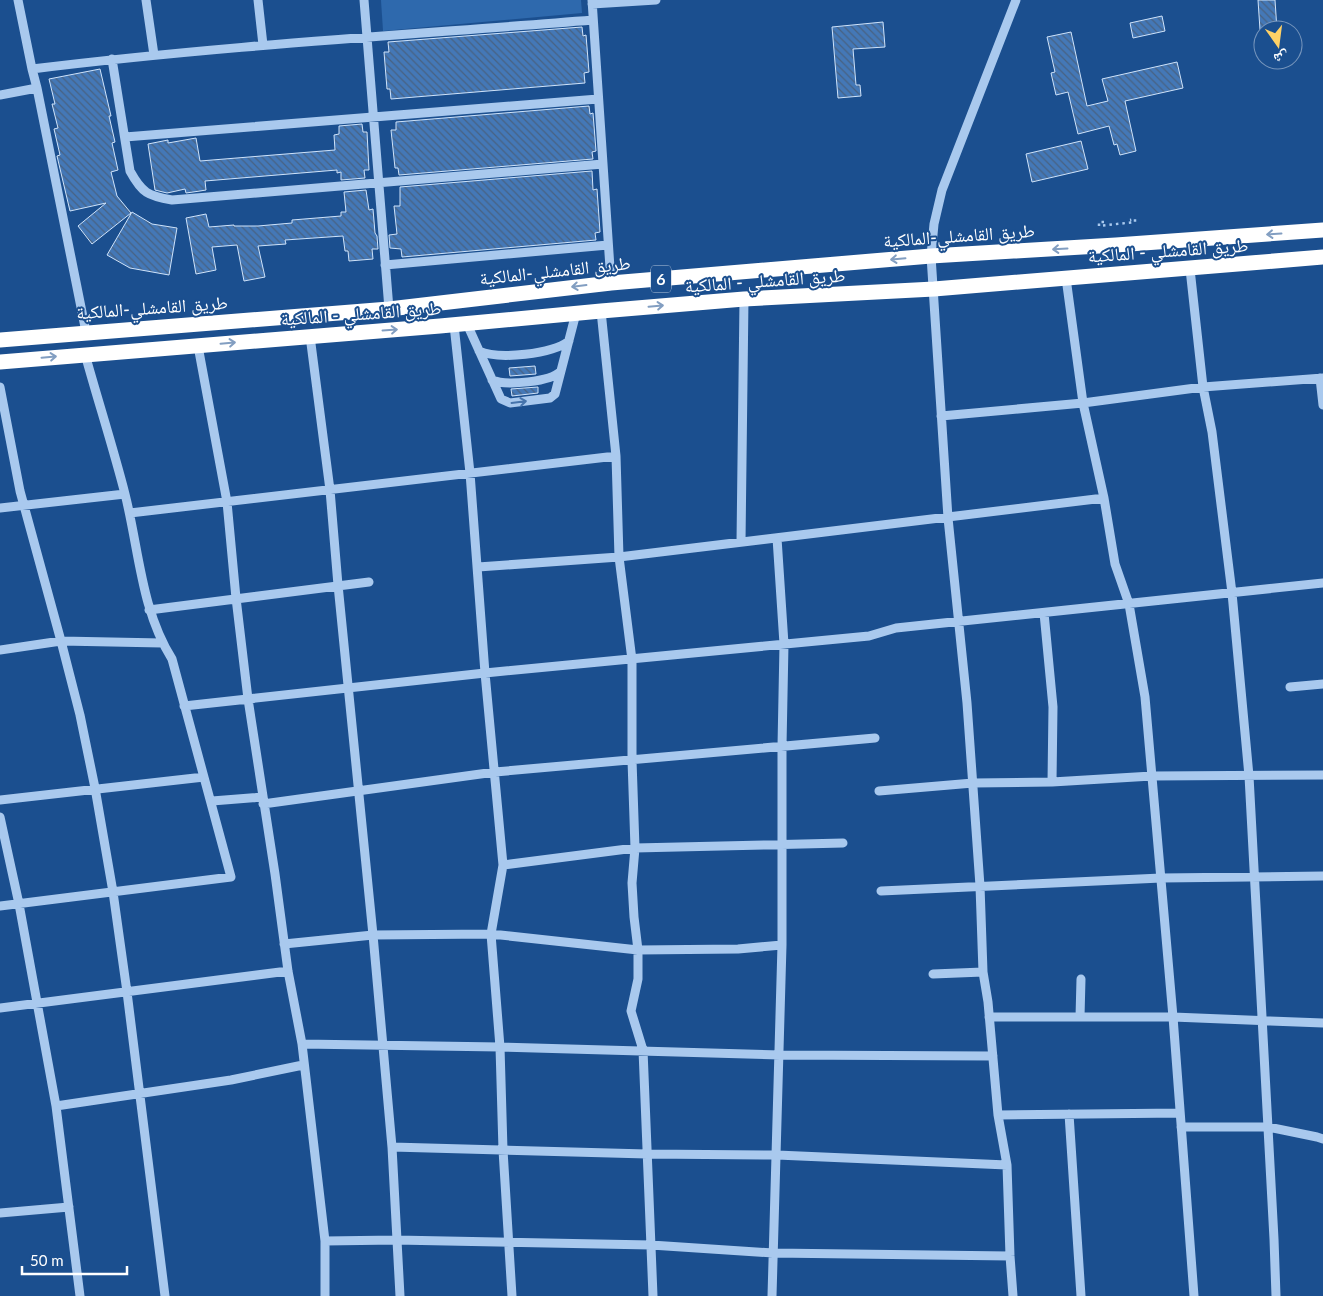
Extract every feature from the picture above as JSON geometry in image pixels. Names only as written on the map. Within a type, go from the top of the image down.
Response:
[{"type":"highway","name":"طريق القامشلي-المالكية","points":[[0,340],[389,309],[611,283],[931,256],[1126,245],[1323,230]]},
{"type":"highway","name":"طريق القامشلي - المالكية","points":[[0,362],[454,325],[601,310],[934,290],[1323,257]]},
{"type":"highway","points":[[626,282],[627,309]]},
{"type":"highway","points":[[439,303],[454,325]]},
{"type":"street","points":[[18,0],[86,332]]},
{"type":"street","points":[[146,0],[154,55]]},
{"type":"street","points":[[258,0],[263,45]]},
{"type":"street","points":[[364,0],[389,309]]},
{"type":"street","points":[[611,283],[592,2],[656,0]]},
{"type":"street","points":[[1013,1296],[1007,1165],[998,1115],[983,972],[980,886],[973,783],[967,703],[948,518],[931,256],[934,224],[942,190],[1016,0]]},
{"type":"street","points":[[32,69],[112,59],[263,45],[593,20]]},
{"type":"street","points":[[112,59],[130,171],[139,187],[154,197],[172,200],[602,164]]},
{"type":"street","points":[[0,95],[37,88]]},
{"type":"street","points":[[125,137],[598,98]]},
{"type":"street","points":[[385,265],[608,245]]},
{"type":"street","points":[[1190,269],[1203,387],[1212,432],[1232,593],[1250,776],[1276,1296]]},
{"type":"street","points":[[1066,278],[1083,403],[1104,498],[1115,564],[1129,604],[1145,697],[1173,1017],[1194,1296]]},
{"type":"street","points":[[741,542],[744,300]]},
{"type":"street","points":[[601,310],[616,456],[619,557],[632,660],[632,760],[635,848],[632,883],[638,950],[638,979],[631,1011],[643,1050],[652,1296]]},
{"type":"street","points":[[454,325],[479,351],[501,399],[507,403],[546,398],[555,394],[576,313]]},
{"type":"street","points":[[454,325],[470,473],[485,673],[503,865],[491,934],[500,1047],[503,1150],[512,1296]]},
{"type":"street","points":[[310,336],[330,490],[360,791],[392,1147],[400,1296]]},
{"type":"street","points":[[479,351],[494,356],[517,354],[560,348],[569,341]]},
{"type":"street","points":[[198,346],[227,502],[248,699],[288,971],[302,1044],[325,1241],[325,1296]]},
{"type":"street","points":[[0,906],[231,877],[212,801],[172,659],[162,643],[149,610],[130,513],[85,354]]},
{"type":"street","points":[[492,380],[507,383],[547,378],[555,376],[561,370]]},
{"type":"street","points":[[941,416],[1083,403],[1203,387],[1321,378],[1323,405]]},
{"type":"street","points":[[0,387],[24,506],[80,715],[95,788],[113,892],[127,992],[165,1296]]},
{"type":"street","points":[[130,513],[616,456]]},
{"type":"street","points":[[0,508],[125,494]]},
{"type":"street","points":[[478,566],[619,557],[1104,498]]},
{"type":"street","points":[[772,1296],[780,1056],[784,644],[777,538]]},
{"type":"street","points":[[149,610],[369,582]]},
{"type":"street","points":[[184,706],[485,673],[869,636],[896,628],[1323,583]]},
{"type":"street","points":[[1044,613],[1053,707],[1052,782]]},
{"type":"street","points":[[0,650],[61,641],[162,643]]},
{"type":"street","points":[[1290,687],[1323,684]]},
{"type":"street","points":[[212,801],[263,800],[360,791],[494,772],[875,738]]},
{"type":"street","points":[[879,791],[973,783],[1052,782],[1152,776],[1323,775]]},
{"type":"street","points":[[0,800],[204,777]]},
{"type":"street","points":[[0,817],[19,904],[56,1106],[80,1296]]},
{"type":"street","points":[[503,865],[635,848],[843,843]]},
{"type":"street","points":[[881,891],[1161,878],[1323,876]]},
{"type":"street","points":[[284,944],[373,935],[491,934],[638,950],[738,949],[782,945]]},
{"type":"street","points":[[0,1008],[288,971]]},
{"type":"street","points":[[933,974],[983,972]]},
{"type":"street","points":[[1080,1017],[1081,979]]},
{"type":"street","points":[[989,1017],[1173,1017],[1323,1023]]},
{"type":"street","points":[[302,1044],[643,1050],[780,1056],[992,1056]]},
{"type":"street","points":[[56,1106],[231,1080],[303,1065]]},
{"type":"street","points":[[998,1115],[1180,1113]]},
{"type":"street","points":[[1069,1114],[1081,1296]]},
{"type":"street","points":[[1181,1127],[1268,1127],[1323,1139]]},
{"type":"street","points":[[392,1147],[647,1154],[777,1155],[1007,1165]]},
{"type":"street","points":[[0,1213],[69,1207]]},
{"type":"street","points":[[325,1241],[396,1240],[651,1245],[773,1254],[1010,1256]]},
{"type":"path","points":[[1104,222],[1099,222],[1099,226],[1135,222],[1135,220],[1130,220]]},
{"type":"shaded area","points":[[381,0],[581,0],[582,13],[383,31]]},
{"type":"building","points":[[1258,0],[1275,0],[1276,20],[1259,20]]},
{"type":"building","points":[[1162,16],[1165,31],[1133,38],[1130,23]]},
{"type":"building","points":[[883,22],[885,47],[853,49],[856,85],[860,85],[861,96],[838,98],[832,27]]},
{"type":"building","points":[[582,27],[583,36],[586,35],[589,72],[584,73],[585,83],[391,99],[390,89],[387,89],[384,52],[389,52],[388,42]]},
{"type":"building","points":[[1071,32],[1087,106],[1108,101],[1102,79],[1177,62],[1183,88],[1125,101],[1136,151],[1120,155],[1117,144],[1114,145],[1109,126],[1078,134],[1068,92],[1056,95],[1051,73],[1055,72],[1047,37]]},
{"type":"building","points":[[100,69],[111,116],[109,116],[115,142],[112,143],[118,170],[111,172],[117,196],[131,213],[92,244],[78,226],[106,203],[70,211],[57,156],[60,155],[54,129],[58,128],[52,104],[55,104],[49,79]]},
{"type":"building","points":[[589,106],[590,114],[593,113],[596,151],[592,152],[593,159],[399,175],[398,168],[395,168],[391,130],[396,130],[396,122]]},
{"type":"building","points":[[362,124],[363,132],[367,132],[369,170],[364,170],[365,178],[341,180],[341,172],[337,173],[337,170],[205,181],[206,190],[186,193],[185,189],[167,193],[155,190],[148,144],[196,138],[200,161],[335,150],[334,135],[339,134],[339,126]]},
{"type":"building","points":[[1081,141],[1088,169],[1032,182],[1026,154]]},
{"type":"building","points":[[592,171],[593,190],[597,189],[600,232],[595,233],[596,240],[402,257],[401,249],[390,248],[389,235],[397,234],[394,206],[400,206],[400,187]]},
{"type":"building","points":[[366,190],[369,210],[373,209],[375,233],[377,236],[378,249],[372,249],[373,259],[349,261],[348,251],[345,251],[343,236],[285,240],[286,244],[258,246],[265,277],[244,281],[237,245],[212,247],[216,270],[196,274],[186,218],[206,214],[209,227],[258,226],[292,223],[292,220],[341,216],[341,212],[346,212],[344,192]]},
{"type":"building","points":[[132,212],[152,224],[177,228],[169,275],[130,268],[107,255]]},
{"type":"building","points":[[535,366],[536,374],[510,376],[509,368]]},
{"type":"building","points":[[538,387],[538,393],[512,396],[511,389]]}]
